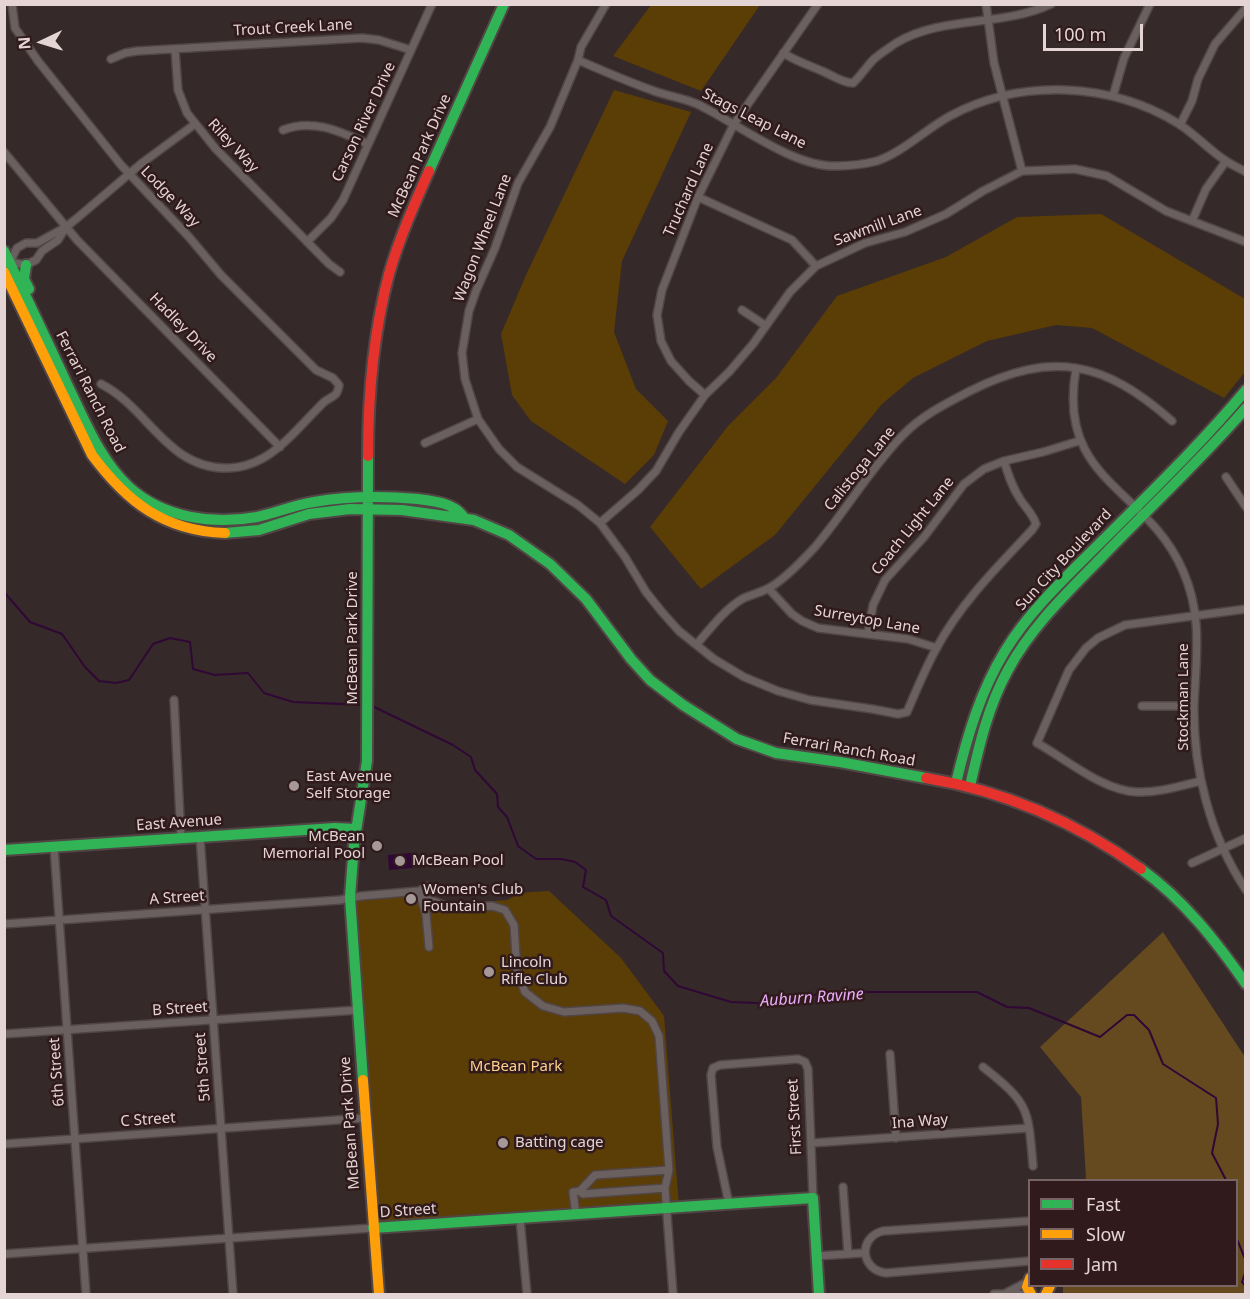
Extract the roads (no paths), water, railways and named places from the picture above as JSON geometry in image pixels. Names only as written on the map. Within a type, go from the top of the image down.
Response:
[{"type":"main road","name":"McBean Park Drive","points":[[379,1294],[351,898],[356,829],[367,762],[370,388],[374,345],[390,275],[413,207],[504,4]]},
{"type":"main road","name":"Ferrari Ranch Road","points":[[4,251],[6,266],[92,455],[103,473],[138,506],[158,519],[181,528],[233,534],[263,529],[316,513],[369,504]]},
{"type":"main road","points":[[26,265],[24,279],[41,316],[53,354]]},
{"type":"main road","name":"Ferrari Ranch Road","points":[[6,266],[53,354],[90,431],[111,466],[128,486],[144,498],[164,509],[184,516],[211,521],[258,517],[315,502],[369,504],[453,517],[463,516],[503,532],[528,546],[553,566],[584,596],[642,673],[673,699],[707,721],[753,747],[796,758],[840,762],[970,786],[1009,798],[1062,820],[1126,858],[1178,899],[1205,926],[1245,984]]},
{"type":"main road","name":"Sun City Boulevard","points":[[970,786],[991,709],[1008,670],[1021,649],[1053,608],[1245,390]]},
{"type":"main road","name":"Sun City Boulevard","points":[[956,783],[972,721],[989,680],[1006,650],[1044,600],[1205,453],[1245,408]]},
{"type":"main road","name":"East Avenue","points":[[4,850],[334,828],[356,829]]},
{"type":"main road","name":"D Street","points":[[373,1228],[813,1198]]},
{"type":"main road","name":"First Street","points":[[813,1198],[819,1294]]},
{"type":"main road","points":[[1028,1280],[1028,1290],[1031,1294]]},
{"type":"street","name":"Lodge Way","points":[[12,4],[15,28],[38,61],[129,174],[189,237],[221,275],[316,370],[333,378],[339,385],[336,394],[327,400],[280,447]]},
{"type":"street","name":"Carson River Drive","points":[[307,242],[331,218],[343,200],[432,4]]},
{"type":"street","name":"Wagon Wheel Lane","points":[[606,4],[581,47],[578,60],[550,127],[518,183],[469,311],[462,353],[465,379],[478,419],[499,448],[517,467],[570,500],[600,523],[657,605],[679,631],[714,659],[744,677],[778,691],[810,700],[898,714],[907,711],[937,648],[968,601],[1035,524],[1034,518],[1010,481],[1004,461]]},
{"type":"street","name":"Truchard Lane","points":[[705,395],[671,361],[661,341],[657,315],[662,290],[698,197],[734,124],[818,4]]},
{"type":"street","points":[[986,4],[994,63],[1022,171]]},
{"type":"street","points":[[783,53],[799,63],[822,70],[847,83],[853,83],[878,56],[915,33],[931,28],[1025,14],[1052,4]]},
{"type":"street","points":[[1113,96],[1124,58],[1150,4]]},
{"type":"street","points":[[1179,124],[1192,100],[1198,78],[1215,44],[1245,8]]},
{"type":"street","name":"Trout Creek Lane","points":[[111,59],[125,53],[362,38],[379,40],[411,51]]},
{"type":"street","name":"Riley Way","points":[[176,49],[180,98],[195,124],[215,148],[307,242],[340,272]]},
{"type":"street","name":"Stags Leap Lane","points":[[578,60],[655,91],[695,103],[789,154],[815,164],[836,166],[877,160],[972,105],[1003,96],[1055,88],[1113,96],[1147,108],[1179,124],[1226,161],[1245,172]]},
{"type":"street","points":[[6,266],[17,248],[26,243],[37,243],[66,227],[129,174],[195,124]]},
{"type":"street","points":[[283,130],[306,125],[324,127],[337,130],[368,144]]},
{"type":"street","name":"Hadley Drive","points":[[4,152],[66,227],[280,447]]},
{"type":"street","points":[[1192,221],[1206,189],[1226,161]]},
{"type":"street","name":"Sawmill Lane","points":[[600,523],[656,471],[679,432],[705,395],[729,372],[790,292],[816,266],[866,243],[905,232],[946,214],[983,190],[1022,171],[1075,169],[1107,176],[1166,211],[1245,242]]},
{"type":"street","points":[[698,197],[792,240],[816,266]]},
{"type":"street","points":[[6,266],[26,265],[36,260],[42,250],[58,240],[66,227]]},
{"type":"street","points":[[37,243],[42,250]]},
{"type":"street","points":[[742,310],[766,326]]},
{"type":"street","name":"Calistoga Lane","points":[[697,644],[715,622],[742,600],[769,589],[815,547],[901,437],[927,415],[960,396],[1010,374],[1045,367],[1076,369],[1106,375],[1124,384],[1172,421]]},
{"type":"street","points":[[1076,369],[1072,406],[1079,441]]},
{"type":"street","points":[[101,384],[124,400],[175,451],[195,463],[218,468],[238,468],[259,462],[280,447]]},
{"type":"street","points":[[425,443],[478,419]]},
{"type":"street","name":"Coach Light Lane","points":[[868,634],[873,605],[885,580],[924,537],[964,484],[984,469],[1004,461],[1079,441]]},
{"type":"street","name":"Stockman Lane","points":[[1079,441],[1102,474],[1166,540],[1190,590],[1197,615],[1194,706],[1201,782],[1222,849],[1245,890]]},
{"type":"street","points":[[1226,477],[1245,507]]},
{"type":"street","name":"Surreytop Lane","points":[[769,589],[802,621],[818,628],[908,639],[937,648]]},
{"type":"street","points":[[1201,782],[1149,792],[1120,789],[1107,785],[1037,743],[1070,670],[1086,648],[1098,638],[1125,625],[1245,609]]},
{"type":"street","points":[[174,700],[181,838]]},
{"type":"street","points":[[1142,705],[1194,706]]},
{"type":"street","name":"5th Street","points":[[200,837],[233,1294]]},
{"type":"street","points":[[1192,863],[1245,838]]},
{"type":"street","name":"6th Street","points":[[54,847],[86,1294]]},
{"type":"street","points":[[420,894],[428,886]]},
{"type":"street","points":[[420,894],[452,908],[492,906],[505,910],[514,925],[517,971],[525,992],[543,1006],[564,1012],[623,1008],[639,1011],[652,1021],[659,1036],[669,1170],[665,1188],[673,1294]]},
{"type":"street","points":[[420,894],[426,914],[429,947]]},
{"type":"street","name":"A Street","points":[[4,924],[420,894]]},
{"type":"street","name":"B Street","points":[[4,1034],[358,1010]]},
{"type":"street","points":[[890,1054],[896,1138]]},
{"type":"street","name":"First Street","points":[[729,1204],[717,1147],[711,1075],[713,1068],[720,1065],[798,1059],[805,1062],[808,1068],[813,1198]]},
{"type":"street","points":[[983,1067],[1015,1094],[1025,1109],[1033,1166]]},
{"type":"street","name":"C Street","points":[[4,1144],[365,1118]]},
{"type":"street","name":"Ina Way","points":[[812,1143],[1029,1128]]},
{"type":"street","points":[[580,1191],[595,1175],[669,1170]]},
{"type":"street","points":[[843,1187],[848,1254]]},
{"type":"street","points":[[576,1215],[573,1192],[580,1191],[584,1194],[665,1188]]},
{"type":"street","points":[[520,1218],[527,1294]]},
{"type":"street","points":[[1028,1221],[883,1231],[876,1233],[867,1241],[864,1253],[872,1268],[886,1273],[1028,1261]]},
{"type":"street","name":"D Street","points":[[4,1254],[373,1228]]},
{"type":"street","points":[[816,1256],[864,1253]]},
{"type":"street","points":[[994,1294],[1008,1294],[1028,1280]]},
{"type":"street","points":[[1015,1294],[1031,1294]]},
{"type":"waterway","name":"Auburn Ravine","points":[[4,592],[30,622],[62,634],[85,667],[99,681],[116,683],[129,680],[153,644],[170,638],[190,642],[193,669],[215,675],[248,673],[264,693],[293,702],[365,705]]},
{"type":"waterway","name":"Auburn Ravine","points":[[370,705],[453,745],[471,757],[475,770],[497,794],[498,807],[507,817],[518,846],[536,859],[561,859],[575,862],[586,870],[583,887],[606,900],[611,916],[663,953],[664,971],[678,986],[731,1002],[780,1004],[818,994],[977,992],[1007,1007],[1029,1008],[1100,1037],[1127,1015],[1134,1015],[1149,1030],[1163,1064],[1216,1098],[1218,1124],[1212,1153],[1225,1179]]},
{"type":"waterway","name":"Auburn Ravine","points":[[1238,1242],[1246,1261]]},
{"type":"waterway","name":"Auburn Ravine","points":[[1246,1270],[1242,1282],[1246,1287]]},
{"type":"place","name":"East Avenue Self Storage","points":[[294,786]]},
{"type":"place","name":"McBean Memorial Pool","points":[[377,846]]},
{"type":"place","name":"McBean Pool","points":[[400,861]]},
{"type":"place","name":"Women's Club Fountain","points":[[411,899]]},
{"type":"place","name":"Lincoln Rifle Club","points":[[489,972]]},
{"type":"place","name":"Batting cage","points":[[503,1143]]},
{"type":"park label","name":"McBean Park","points":[[516,1067]]}]
